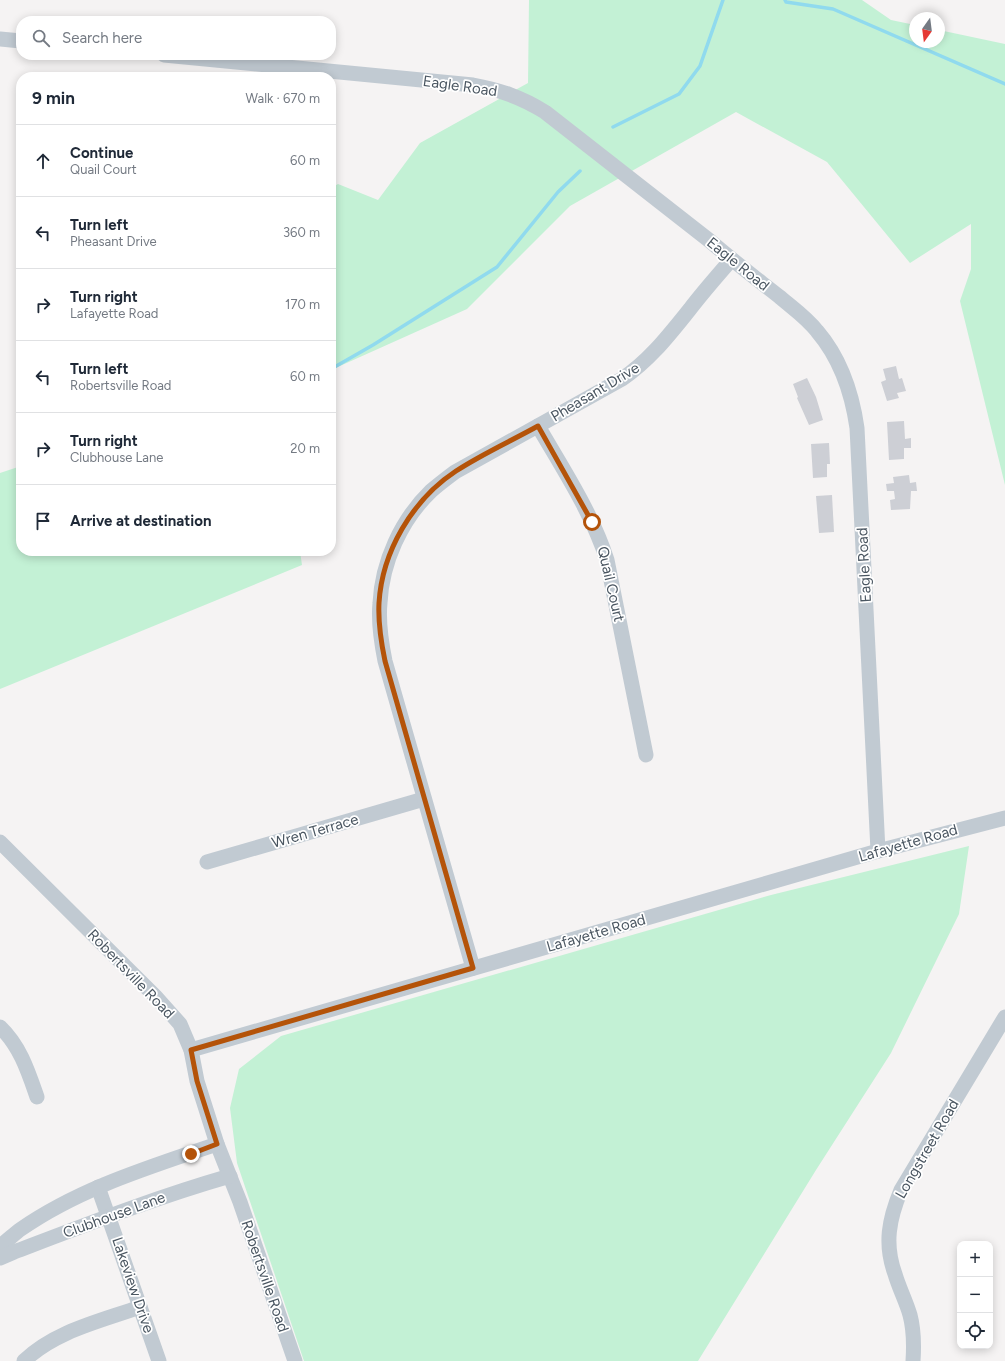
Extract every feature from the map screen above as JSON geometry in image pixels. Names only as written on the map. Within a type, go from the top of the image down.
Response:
[{"type":"street","points":[[0,39],[16,41]]},
{"type":"street","name":"Eagle Road","points":[[192,60],[255,71],[271,72]]},
{"type":"street","name":"Eagle Road","points":[[336,76],[473,85],[494,89],[519,97],[545,112],[710,241],[731,260],[806,319],[831,350],[848,383],[858,428],[878,851]]},
{"type":"street","name":"Pheasant Drive","points":[[473,968],[385,661],[380,638],[380,602],[384,574],[389,557],[399,534],[414,511],[432,490],[455,472],[622,379],[657,350],[731,260]]},
{"type":"street","name":"Quail Court","points":[[538,426],[592,522],[605,554],[646,756]]},
{"type":"street","name":"Wren Terrace","points":[[207,862],[424,799]]},
{"type":"street","name":"Lafayette Road","points":[[191,1050],[878,851],[1004,822]]},
{"type":"street","name":"Robertsville Road","points":[[0,842],[155,996],[180,1024],[191,1050],[197,1081],[217,1144],[230,1176],[295,1361]]},
{"type":"street","name":"Longstreet Road","points":[[913,1361],[914,1343],[910,1314],[894,1274],[889,1251],[888,1238],[893,1211],[901,1190],[1005,1017]]},
{"type":"street","points":[[0,1027],[15,1046],[24,1061],[37,1096]]},
{"type":"street","name":"Clubhouse Lane","points":[[0,1246],[21,1229],[98,1187],[217,1144]]},
{"type":"street","name":"Clubhouse Lane","points":[[0,1258],[109,1217],[230,1176]]},
{"type":"street","name":"Lakeview Drive","points":[[98,1187],[159,1361]]},
{"type":"street","points":[[24,1361],[45,1345],[56,1339],[78,1329],[140,1307]]},
{"type":"green space","points":[[529,0],[862,0],[891,20],[909,24],[909,48],[945,48],[945,31],[1005,44],[1005,485],[960,301],[971,269],[971,224],[910,263],[827,162],[736,112],[570,206],[467,309],[336,368],[336,185],[338,184],[378,200],[420,143],[528,83]]},
{"type":"green space","points":[[16,468],[16,556],[301,556],[302,565],[0,689],[0,473]]},
{"type":"green space","points":[[969,846],[959,914],[891,1053],[816,1170],[698,1361],[304,1361],[237,1163],[230,1108],[239,1069],[281,1036],[771,895]]},
{"type":"building","points":[[896,366],[899,379],[902,378],[906,391],[897,393],[899,398],[887,401],[881,382],[886,380],[883,369]]},
{"type":"building","points":[[807,378],[816,397],[823,420],[809,425],[797,398],[798,397],[793,384]]},
{"type":"building","points":[[904,421],[905,439],[911,438],[911,448],[904,448],[904,459],[889,460],[887,422]]},
{"type":"building","points":[[829,443],[830,464],[827,464],[827,477],[813,478],[811,444]]},
{"type":"building","points":[[909,475],[910,483],[916,482],[917,491],[911,491],[910,509],[891,510],[890,500],[895,499],[894,491],[887,491],[886,484],[894,483],[893,477]]},
{"type":"building","points":[[832,495],[834,532],[819,533],[816,496]]},
{"type":"waterway","points":[[613,127],[679,94],[700,66],[723,0]]},
{"type":"waterway","points":[[785,0],[786,2],[833,9],[1005,84]]},
{"type":"waterway","points":[[336,366],[373,345],[497,267],[558,192],[580,171]]},
{"type":"route","points":[[191,1154],[217,1144],[197,1081],[191,1050],[473,968],[385,661],[380,638],[379,614],[381,590],[389,557],[399,534],[423,499],[455,472],[538,426],[592,522]]}]
